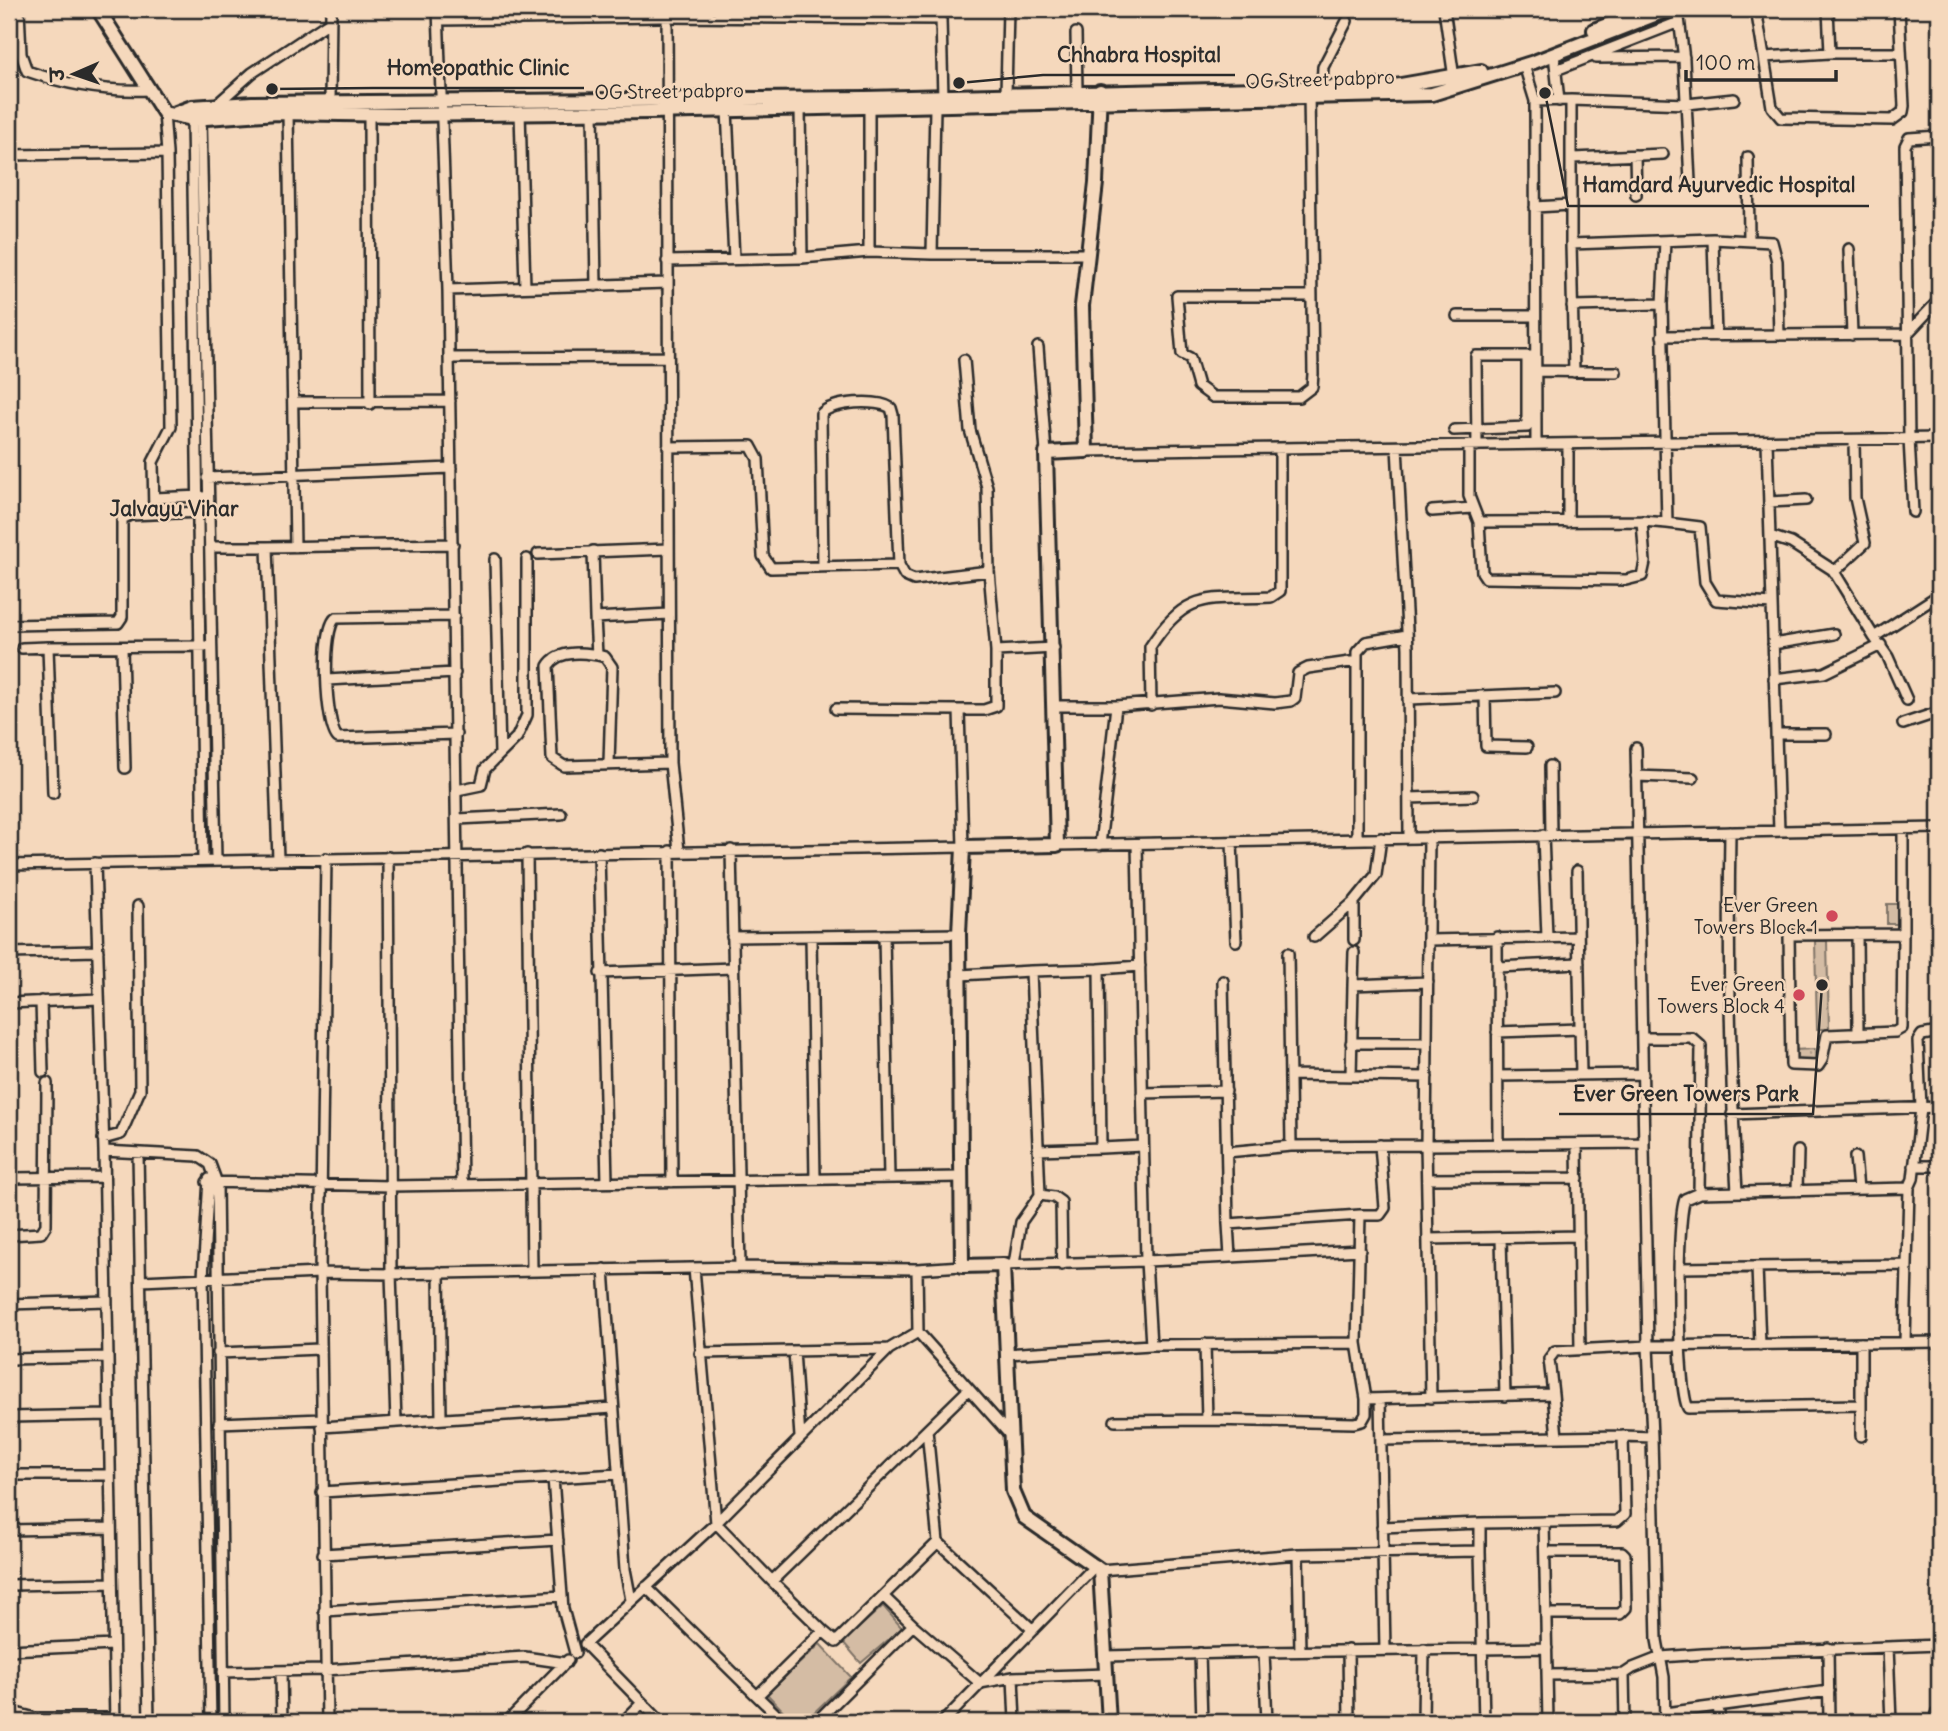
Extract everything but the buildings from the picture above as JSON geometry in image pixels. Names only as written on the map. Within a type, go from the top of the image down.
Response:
[{"type":"street","points":[[19,9],[21,54],[27,71],[63,83],[125,91],[149,90]]},
{"type":"street","points":[[330,102],[331,9]]},
{"type":"street","points":[[438,9],[452,468],[462,1185]]},
{"type":"street","points":[[517,9],[517,20]]},
{"type":"street","points":[[1006,94],[1008,9]]},
{"type":"street","points":[[1444,9],[1454,78]]},
{"type":"street","name":"OG Street pabpro","points":[[1309,93],[1322,86],[1395,86],[1454,78],[1547,49],[1648,9]]},
{"type":"street","name":"OG Street pabpro","points":[[196,113],[216,105],[330,102],[520,112],[666,111],[869,107],[1100,97],[1309,93],[1432,94],[1524,65],[1670,9]]},
{"type":"street","points":[[1678,9],[1684,57],[1690,181]]},
{"type":"street","points":[[1756,9],[1772,107],[1781,118],[1892,120],[1903,112],[1904,106],[1899,9]]},
{"type":"street","points":[[1828,9],[1830,54]]},
{"type":"street","points":[[96,10],[149,90],[170,113],[167,153],[170,427],[168,437],[155,454],[154,513]]},
{"type":"street","points":[[439,20],[517,20],[595,14],[667,13],[941,14],[932,254]]},
{"type":"street","points":[[667,13],[668,549],[670,763],[674,851],[671,971],[673,1182]]},
{"type":"street","points":[[216,105],[252,73],[331,21]]},
{"type":"street","points":[[1322,86],[1323,67],[1347,21]]},
{"type":"street","points":[[1556,69],[1679,22]]},
{"type":"street","points":[[1076,33],[1077,92]]},
{"type":"street","points":[[1765,57],[1900,53]]},
{"type":"street","points":[[1554,54],[1559,101]]},
{"type":"street","points":[[1587,58],[1684,57]]},
{"type":"street","points":[[1454,430],[1527,428],[1535,316],[1535,102],[1524,65]]},
{"type":"street","name":"OG Street pabpro","points":[[170,113],[369,115],[441,107],[666,98],[939,102],[1006,94],[1077,92],[1100,97]]},
{"type":"street","points":[[1309,93],[1312,296],[1313,374],[1311,387],[1306,394],[1218,397],[1198,386],[1190,358],[1182,354],[1177,296],[1312,296]]},
{"type":"street","points":[[1086,451],[1081,343],[1086,254],[1096,183],[1100,97]]},
{"type":"street","points":[[1535,102],[1571,100],[1687,104],[1734,99]]},
{"type":"street","points":[[1571,100],[1574,372]]},
{"type":"street","points":[[869,107],[869,252]]},
{"type":"street","points":[[800,108],[802,258]]},
{"type":"street","points":[[727,110],[734,259]]},
{"type":"street","points":[[593,111],[596,286]]},
{"type":"street","points":[[520,112],[525,287]]},
{"type":"street","points":[[196,113],[207,478],[203,496]]},
{"type":"street","points":[[196,113],[203,496],[200,646],[203,861]]},
{"type":"street","points":[[288,113],[295,547]]},
{"type":"street","points":[[369,115],[370,404]]},
{"type":"street","points":[[1913,512],[1909,439],[1905,146],[1909,138],[1939,136]]},
{"type":"street","points":[[9,155],[167,153]]},
{"type":"street","points":[[1573,158],[1662,154]]},
{"type":"street","points":[[1635,155],[1636,195]]},
{"type":"street","points":[[1748,157],[1749,240]]},
{"type":"street","points":[[1535,208],[1571,205]]},
{"type":"street","points":[[1713,239],[1716,336]]},
{"type":"street","points":[[1571,244],[1713,239],[1772,242],[1776,248],[1779,335]]},
{"type":"street","points":[[1665,242],[1662,336],[1667,523]]},
{"type":"street","points":[[1849,249],[1852,335]]},
{"type":"street","points":[[667,261],[802,258],[869,252],[1086,254]]},
{"type":"street","points":[[448,290],[667,283]]},
{"type":"street","points":[[1662,336],[1908,334],[1939,300]]},
{"type":"street","points":[[1572,306],[1662,304]]},
{"type":"street","points":[[1457,316],[1535,316]]},
{"type":"street","points":[[1038,347],[1046,453],[1054,648],[1057,845]]},
{"type":"street","points":[[1531,356],[1476,356],[1477,430],[1473,446],[1472,508],[1479,522],[1482,572],[1486,578],[1638,579],[1644,572],[1642,522]]},
{"type":"street","points":[[1531,356],[1536,371],[1536,444]]},
{"type":"street","points":[[449,358],[667,357]]},
{"type":"street","points":[[836,709],[984,710],[996,706],[996,651],[989,571],[987,486],[970,429],[964,360]]},
{"type":"street","points":[[1536,371],[1616,372]]},
{"type":"street","points":[[293,402],[370,404],[450,401]]},
{"type":"street","points":[[823,566],[821,414],[835,407],[876,404],[891,408],[893,415],[899,565],[905,576],[914,580],[989,571]]},
{"type":"street","points":[[1046,453],[1939,438]]},
{"type":"street","points":[[1834,572],[1865,543],[1855,498],[1854,440]]},
{"type":"street","points":[[1767,441],[1779,831]]},
{"type":"street","points":[[1568,444],[1568,522]]},
{"type":"street","points":[[668,447],[751,446],[758,459],[763,556],[767,566],[899,565]]},
{"type":"street","points":[[1397,446],[1407,635],[1409,838]]},
{"type":"street","points":[[1152,705],[1150,647],[1180,611],[1197,600],[1271,597],[1280,591],[1280,448]]},
{"type":"street","points":[[207,478],[452,468]]},
{"type":"street","points":[[154,498],[203,496]]},
{"type":"street","points":[[1769,502],[1806,500]]},
{"type":"street","points":[[1432,510],[1472,508]]},
{"type":"street","points":[[9,625],[118,623],[122,617],[122,519],[130,515],[203,512]]},
{"type":"street","points":[[203,512],[210,547],[216,860]]},
{"type":"street","points":[[1479,522],[1642,522],[1700,527],[1705,582],[1716,600],[1772,604]]},
{"type":"street","points":[[1770,536],[1791,543],[1834,572],[1881,645],[1907,699]]},
{"type":"street","points":[[210,547],[453,544]]},
{"type":"street","points":[[267,547],[278,859]]},
{"type":"street","points":[[538,554],[668,549]]},
{"type":"street","points":[[593,551],[597,655]]},
{"type":"street","points":[[495,559],[500,754]]},
{"type":"street","points":[[457,790],[479,788],[485,769],[517,737],[527,715],[527,559]]},
{"type":"street","points":[[1874,637],[1939,595]]},
{"type":"street","points":[[595,618],[669,614]]},
{"type":"street","points":[[454,616],[336,618],[328,627],[327,680],[331,730],[338,737],[456,734]]},
{"type":"street","points":[[1773,644],[1834,634]]},
{"type":"street","points":[[1357,839],[1357,652],[1366,642],[1407,635]]},
{"type":"street","points":[[1774,679],[1824,673],[1881,645]]},
{"type":"street","points":[[22,648],[212,646]]},
{"type":"street","points":[[48,647],[53,793]]},
{"type":"street","points":[[122,648],[125,768]]},
{"type":"street","points":[[996,651],[1054,648]]},
{"type":"street","points":[[609,762],[612,667],[605,657],[597,655],[559,654],[552,658],[548,666],[552,758],[564,766],[609,762],[670,763]]},
{"type":"street","points":[[1055,706],[1152,705],[1219,698],[1275,703],[1291,701],[1295,698],[1298,673],[1308,668],[1357,661]]},
{"type":"street","points":[[327,680],[455,673]]},
{"type":"street","points":[[1408,699],[1555,693]]},
{"type":"street","points":[[1485,696],[1486,746],[1527,747]]},
{"type":"street","points":[[1100,845],[1116,706]]},
{"type":"street","points":[[960,710],[962,1266]]},
{"type":"street","points":[[1903,724],[1939,712]]},
{"type":"street","points":[[1776,734],[1826,734]]},
{"type":"street","points":[[1636,748],[1648,1346],[1657,1640],[1661,1657],[1665,1718],[1718,1706],[1829,1691]]},
{"type":"street","points":[[1547,937],[1550,766]]},
{"type":"street","points":[[1636,776],[1693,778]]},
{"type":"street","points":[[1409,798],[1473,796]]},
{"type":"street","points":[[458,819],[561,814]]},
{"type":"street","points":[[9,865],[1939,828]]},
{"type":"street","points":[[1903,829],[1903,934],[1902,1028],[1895,1032],[1827,1035],[1818,1066],[1791,1065],[1789,934],[1903,934]]},
{"type":"street","points":[[1730,832],[1728,968],[1737,1192]]},
{"type":"street","points":[[1429,837],[1426,1145],[1431,1398]]},
{"type":"street","points":[[1314,937],[1354,902],[1377,875],[1381,838]]},
{"type":"street","points":[[1232,842],[1236,941]]},
{"type":"street","points":[[1138,844],[1143,1146],[1151,1345]]},
{"type":"street","points":[[731,850],[740,1267]]},
{"type":"street","points":[[599,853],[607,1182]]},
{"type":"street","points":[[527,854],[532,1270]]},
{"type":"street","points":[[388,857],[391,1275],[396,1422]]},
{"type":"street","points":[[326,858],[320,1349],[327,1722]]},
{"type":"street","points":[[9,1711],[35,1718],[115,1720],[104,1151],[95,863]]},
{"type":"street","points":[[1577,871],[1581,1075]]},
{"type":"street","points":[[1354,902],[1354,940]]},
{"type":"street","points":[[103,1139],[121,1134],[140,1090],[138,906]]},
{"type":"street","points":[[733,937],[959,933]]},
{"type":"street","points":[[1857,934],[1858,1033]]},
{"type":"street","points":[[884,935],[889,1178]]},
{"type":"street","points":[[811,936],[815,1179]]},
{"type":"street","points":[[1497,937],[1498,1145]]},
{"type":"street","points":[[1428,940],[1578,937]]},
{"type":"street","points":[[9,953],[98,951]]},
{"type":"street","points":[[1351,1076],[1354,952]]},
{"type":"street","points":[[1288,953],[1292,1146]]},
{"type":"street","points":[[1497,967],[1579,963]]},
{"type":"street","points":[[960,975],[1140,966]]},
{"type":"street","points":[[600,973],[733,968]]},
{"type":"street","points":[[1099,969],[1101,1148]]},
{"type":"street","points":[[1031,971],[1040,1195],[1018,1230],[1009,1264],[1006,1354],[1013,1491],[1024,1517],[1098,1568],[1297,1554],[1480,1551]]},
{"type":"street","points":[[1223,981],[1230,1257]]},
{"type":"street","points":[[1353,985],[1428,982]]},
{"type":"street","points":[[9,1003],[99,999]]},
{"type":"street","points":[[41,1001],[43,1072]]},
{"type":"street","points":[[1497,1032],[1580,1029]]},
{"type":"street","points":[[1905,1342],[1909,1188],[1921,1108],[1918,1041],[1922,1035],[1939,1032]]},
{"type":"street","points":[[1642,1038],[1692,1038],[1701,1046],[1699,1194]]},
{"type":"street","points":[[1351,1043],[1427,1043]]},
{"type":"street","points":[[1498,1076],[1643,1074]]},
{"type":"street","points":[[1290,1075],[1427,1077]]},
{"type":"street","points":[[9,1235],[41,1233],[46,1225],[47,1083]]},
{"type":"street","points":[[1142,1093],[1226,1091]]},
{"type":"street","points":[[1732,1114],[1939,1107]]},
{"type":"street","points":[[1227,1152],[1292,1146],[1380,1144],[1577,1146],[1644,1143]]},
{"type":"street","points":[[1228,1224],[1380,1215],[1385,1208],[1380,1144]]},
{"type":"street","points":[[1038,1150],[1143,1146]]},
{"type":"street","points":[[1577,1146],[1580,1349]]},
{"type":"street","points":[[104,1151],[198,1156],[206,1158],[212,1172],[217,1276],[223,1722]]},
{"type":"street","points":[[1797,1191],[1798,1151]]},
{"type":"street","points":[[138,1154],[149,1722]]},
{"type":"street","points":[[1856,1157],[1858,1189]]},
{"type":"street","points":[[1914,1166],[1939,1166]]},
{"type":"street","points":[[9,1178],[104,1177]]},
{"type":"street","points":[[212,1182],[320,1187],[961,1177]]},
{"type":"street","points":[[1427,1179],[1578,1178]]},
{"type":"street","points":[[211,1722],[203,1277],[212,1182]]},
{"type":"street","points":[[1861,1405],[1692,1410],[1685,1404],[1681,1346],[1681,1209],[1685,1199],[1699,1194],[1909,1188]]},
{"type":"street","points":[[1040,1195],[1055,1197],[1061,1202],[1062,1265]]},
{"type":"street","points":[[1115,1421],[1362,1421],[1366,1414],[1366,1399],[1357,1343],[1360,1215]]},
{"type":"street","points":[[1428,1239],[1578,1236]]},
{"type":"street","points":[[1501,1238],[1506,1396]]},
{"type":"street","points":[[141,1280],[320,1273],[391,1275],[740,1267],[917,1269],[1009,1264],[1062,1265],[1360,1250]]},
{"type":"street","points":[[1680,1268],[1906,1265]]},
{"type":"street","points":[[1757,1267],[1760,1345]]},
{"type":"street","points":[[694,1268],[716,1523],[836,1643],[938,1542]]},
{"type":"street","points":[[604,1269],[625,1569],[631,1600]]},
{"type":"street","points":[[917,1269],[918,1332],[1009,1434]]},
{"type":"street","points":[[439,1272],[441,1419]]},
{"type":"street","points":[[9,1304],[107,1301]]},
{"type":"street","points":[[507,1722],[584,1644],[716,1523],[889,1349],[918,1332]]},
{"type":"street","points":[[1557,1437],[1549,1359],[1552,1353],[1648,1346],[1939,1342]]},
{"type":"street","points":[[1006,1354],[1151,1345],[1357,1343]]},
{"type":"street","points":[[1861,1343],[1861,1436]]},
{"type":"street","points":[[1205,1344],[1207,1420]]},
{"type":"street","points":[[218,1353],[320,1349]]},
{"type":"street","points":[[700,1353],[889,1349]]},
{"type":"street","points":[[794,1351],[800,1437]]},
{"type":"street","points":[[9,1359],[108,1357]]},
{"type":"street","points":[[772,1581],[969,1389]]},
{"type":"street","points":[[1366,1399],[1553,1394]]},
{"type":"street","points":[[1380,1399],[1385,1650]]},
{"type":"street","points":[[219,1423],[396,1422],[614,1408]]},
{"type":"street","points":[[9,1418],[109,1415]]},
{"type":"street","points":[[926,1430],[938,1542],[1033,1630]]},
{"type":"street","points":[[1382,1527],[1623,1519],[1623,1436]]},
{"type":"street","points":[[1382,1440],[1652,1437]]},
{"type":"street","points":[[9,1475],[110,1475]]},
{"type":"street","points":[[323,1492],[618,1475]]},
{"type":"street","points":[[553,1478],[562,1596],[575,1653]]},
{"type":"street","points":[[1545,1522],[1548,1722]]},
{"type":"street","points":[[1480,1523],[1483,1722]]},
{"type":"street","points":[[9,1530],[111,1528]]},
{"type":"street","points":[[323,1554],[558,1540]]},
{"type":"street","points":[[1546,1552],[1622,1552],[1625,1555],[1626,1608],[1620,1614],[1546,1614]]},
{"type":"street","points":[[1297,1554],[1300,1651]]},
{"type":"street","points":[[943,1722],[1098,1568]]},
{"type":"street","points":[[1098,1568],[1107,1656],[1108,1722]]},
{"type":"street","points":[[9,1585],[112,1583]]},
{"type":"street","points":[[646,1587],[783,1722]]},
{"type":"street","points":[[324,1611],[562,1596]]},
{"type":"street","points":[[883,1596],[980,1684]]},
{"type":"street","points":[[816,1722],[913,1625]]},
{"type":"street","points":[[757,1696],[823,1631]]},
{"type":"street","points":[[584,1644],[661,1722]]},
{"type":"street","points":[[9,1650],[113,1645]]},
{"type":"street","points":[[1548,1675],[1624,1674],[1661,1657],[1939,1645]]},
{"type":"street","points":[[1888,1647],[1891,1722]]},
{"type":"street","points":[[1107,1656],[1547,1648]]},
{"type":"street","points":[[1828,1648],[1829,1722]]},
{"type":"street","points":[[1423,1722],[1424,1649]]},
{"type":"street","points":[[1348,1650],[1349,1722]]},
{"type":"street","points":[[1264,1652],[1267,1722]]},
{"type":"street","points":[[1200,1653],[1202,1722]]},
{"type":"street","points":[[223,1672],[325,1670],[525,1657],[566,1663]]},
{"type":"street","points":[[281,1672],[282,1722]]},
{"type":"street","points":[[980,1684],[1013,1676],[1107,1674]]},
{"type":"street","points":[[1624,1674],[1625,1722]]},
{"type":"street","points":[[1013,1676],[1015,1722]]},
{"type":"street","points":[[623,1722],[642,1703]]},
{"type":"street","points":[[1718,1706],[1720,1722]]},
{"type":"shaded area","points":[[1887,904],[1899,904],[1899,924],[1887,924]]},
{"type":"shaded area","points":[[1815,941],[1827,941],[1829,1029],[1817,1029]]},
{"type":"shaded area","points":[[1815,1049],[1815,1060],[1793,1061],[1792,1050]]},
{"type":"shaded area","points":[[883,1606],[902,1628],[861,1663],[843,1642]]},
{"type":"shaded area","points":[[820,1644],[851,1677],[804,1722],[794,1722],[767,1694]]},
{"type":"place","name":"Chhabra Hospital","points":[[959,83]]},
{"type":"place","name":"Homeopathic Clinic","points":[[272,89]]},
{"type":"place","name":"Hamdard Ayurvedic Hospital","points":[[1545,93]]},
{"type":"place","name":"Ever Green Towers Block 1","points":[[1832,916]]},
{"type":"place","name":"Ever Green Towers Park","points":[[1822,985]]},
{"type":"place","name":"Ever Green Towers Block 4","points":[[1799,995]]},
{"type":"district","name":"Jalvayu Vihar","points":[[174,509]]}]
